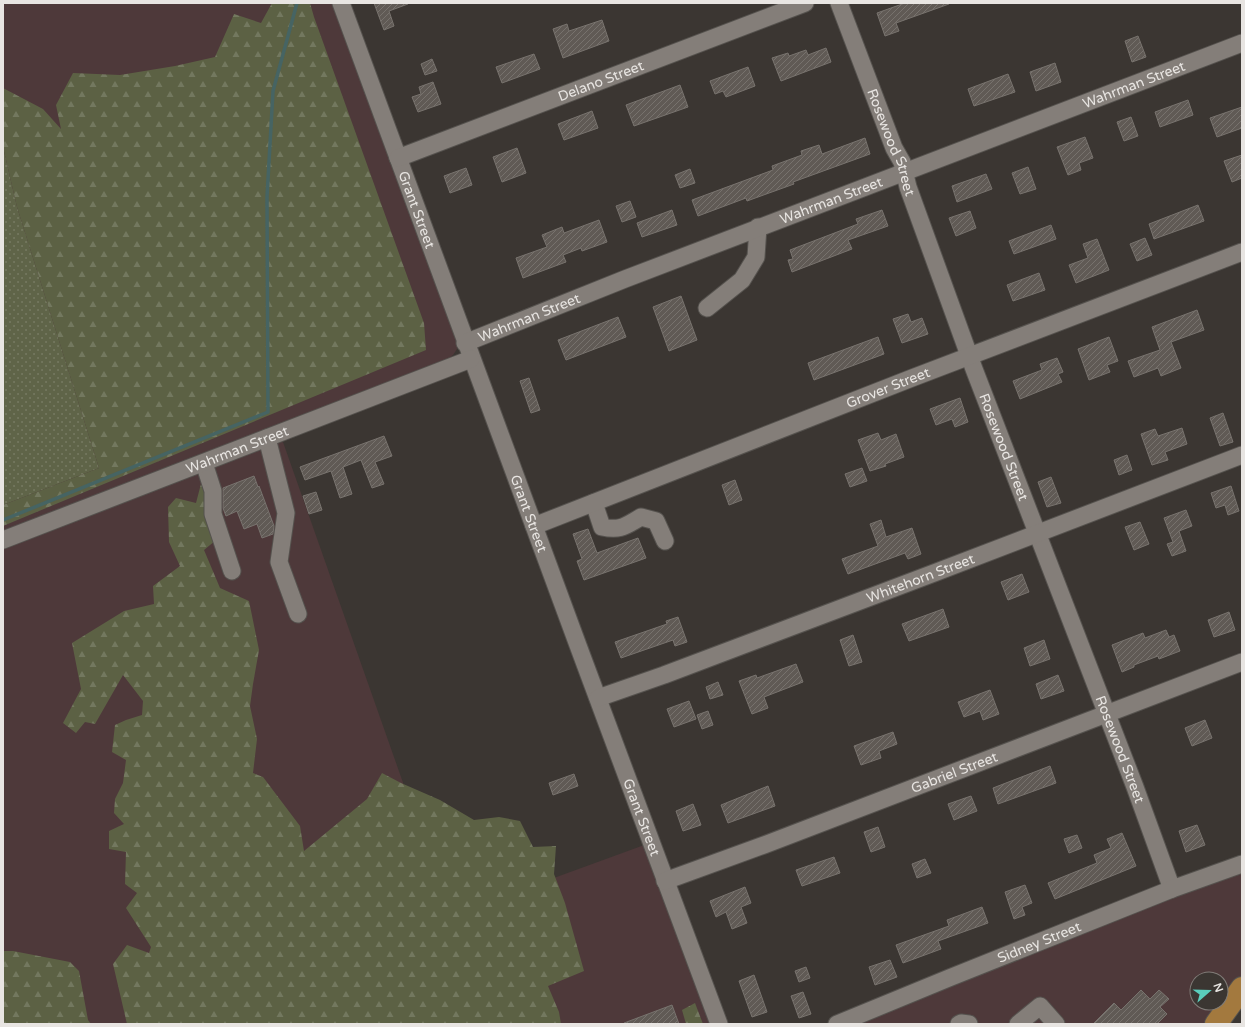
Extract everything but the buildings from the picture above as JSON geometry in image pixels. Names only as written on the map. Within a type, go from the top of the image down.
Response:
[{"type":"main road","points":[[1216,1024],[1242,988]]},
{"type":"street","name":"Grant Street","points":[[341,3],[468,351],[718,1024]]},
{"type":"street","name":"Delano Street","points":[[398,158],[805,3]]},
{"type":"street","name":"Rosewood Street","points":[[839,3],[894,148],[902,162],[908,187],[970,356],[1135,787],[1172,889]]},
{"type":"street","name":"Wahrman Street","points":[[3,540],[267,438],[468,351],[625,278],[1242,43]]},
{"type":"street","points":[[707,308],[742,280],[756,256],[758,227]]},
{"type":"street","name":"Grover Street","points":[[534,526],[1242,252]]},
{"type":"street","points":[[267,438],[286,513],[279,562],[298,614]]},
{"type":"street","name":"Whitehorn Street","points":[[598,698],[672,672],[1242,455]]},
{"type":"street","points":[[204,463],[213,491],[213,514],[232,571]]},
{"type":"street","points":[[593,503],[602,528],[615,530],[641,517],[656,521],[665,541]]},
{"type":"street","name":"Gabriel Street","points":[[665,881],[764,845],[1242,662]]},
{"type":"street","name":"Sidney Street","points":[[837,1024],[1172,889],[1242,864]]},
{"type":"street","points":[[1018,1024],[1040,1006],[1056,1024]]},
{"type":"street","points":[[959,1024],[969,1024]]},
{"type":"shaded area","points":[[3,3],[336,3],[458,341],[457,349],[445,362],[277,425],[450,916],[647,844],[714,1024],[3,1024]]},
{"type":"shaded area","points":[[1242,870],[1242,979],[1229,997],[1229,971],[1189,971],[1189,1011],[1219,1011],[1210,1024],[850,1024]]},
{"type":"green space","points":[[272,3],[310,3],[424,323],[426,350],[3,526],[3,505],[99,468],[17,207],[3,147],[3,88],[43,109],[61,129],[56,105],[73,73],[120,75],[175,66],[215,57],[234,14],[261,23]]},
{"type":"green space","points":[[3,147],[17,207],[99,468],[3,505]]},
{"type":"green space","points":[[213,479],[227,531],[204,550],[220,588],[249,601],[259,650],[250,706],[257,739],[253,773],[263,777],[300,826],[304,851],[367,799],[382,773],[440,800],[474,820],[499,817],[520,821],[533,847],[556,846],[554,874],[565,903],[584,971],[548,986],[559,1012],[561,1024],[127,1024],[113,964],[127,945],[149,953],[151,947],[126,908],[137,893],[125,884],[126,852],[109,849],[109,831],[124,824],[114,813],[115,799],[123,783],[126,760],[112,752],[115,725],[142,715],[143,701],[123,675],[95,724],[85,722],[76,733],[63,723],[81,689],[72,643],[124,611],[154,604],[153,586],[180,566],[169,542],[168,507],[176,498],[196,503],[202,480]]},
{"type":"green space","points":[[3,951],[13,951],[70,962],[79,971],[88,1020],[91,1024],[3,1024]]},
{"type":"green space","points":[[695,1003],[703,1024],[686,1024],[682,1010]]},
{"type":"waterway","points":[[3,520],[268,412],[267,197],[273,91],[297,3]]}]
